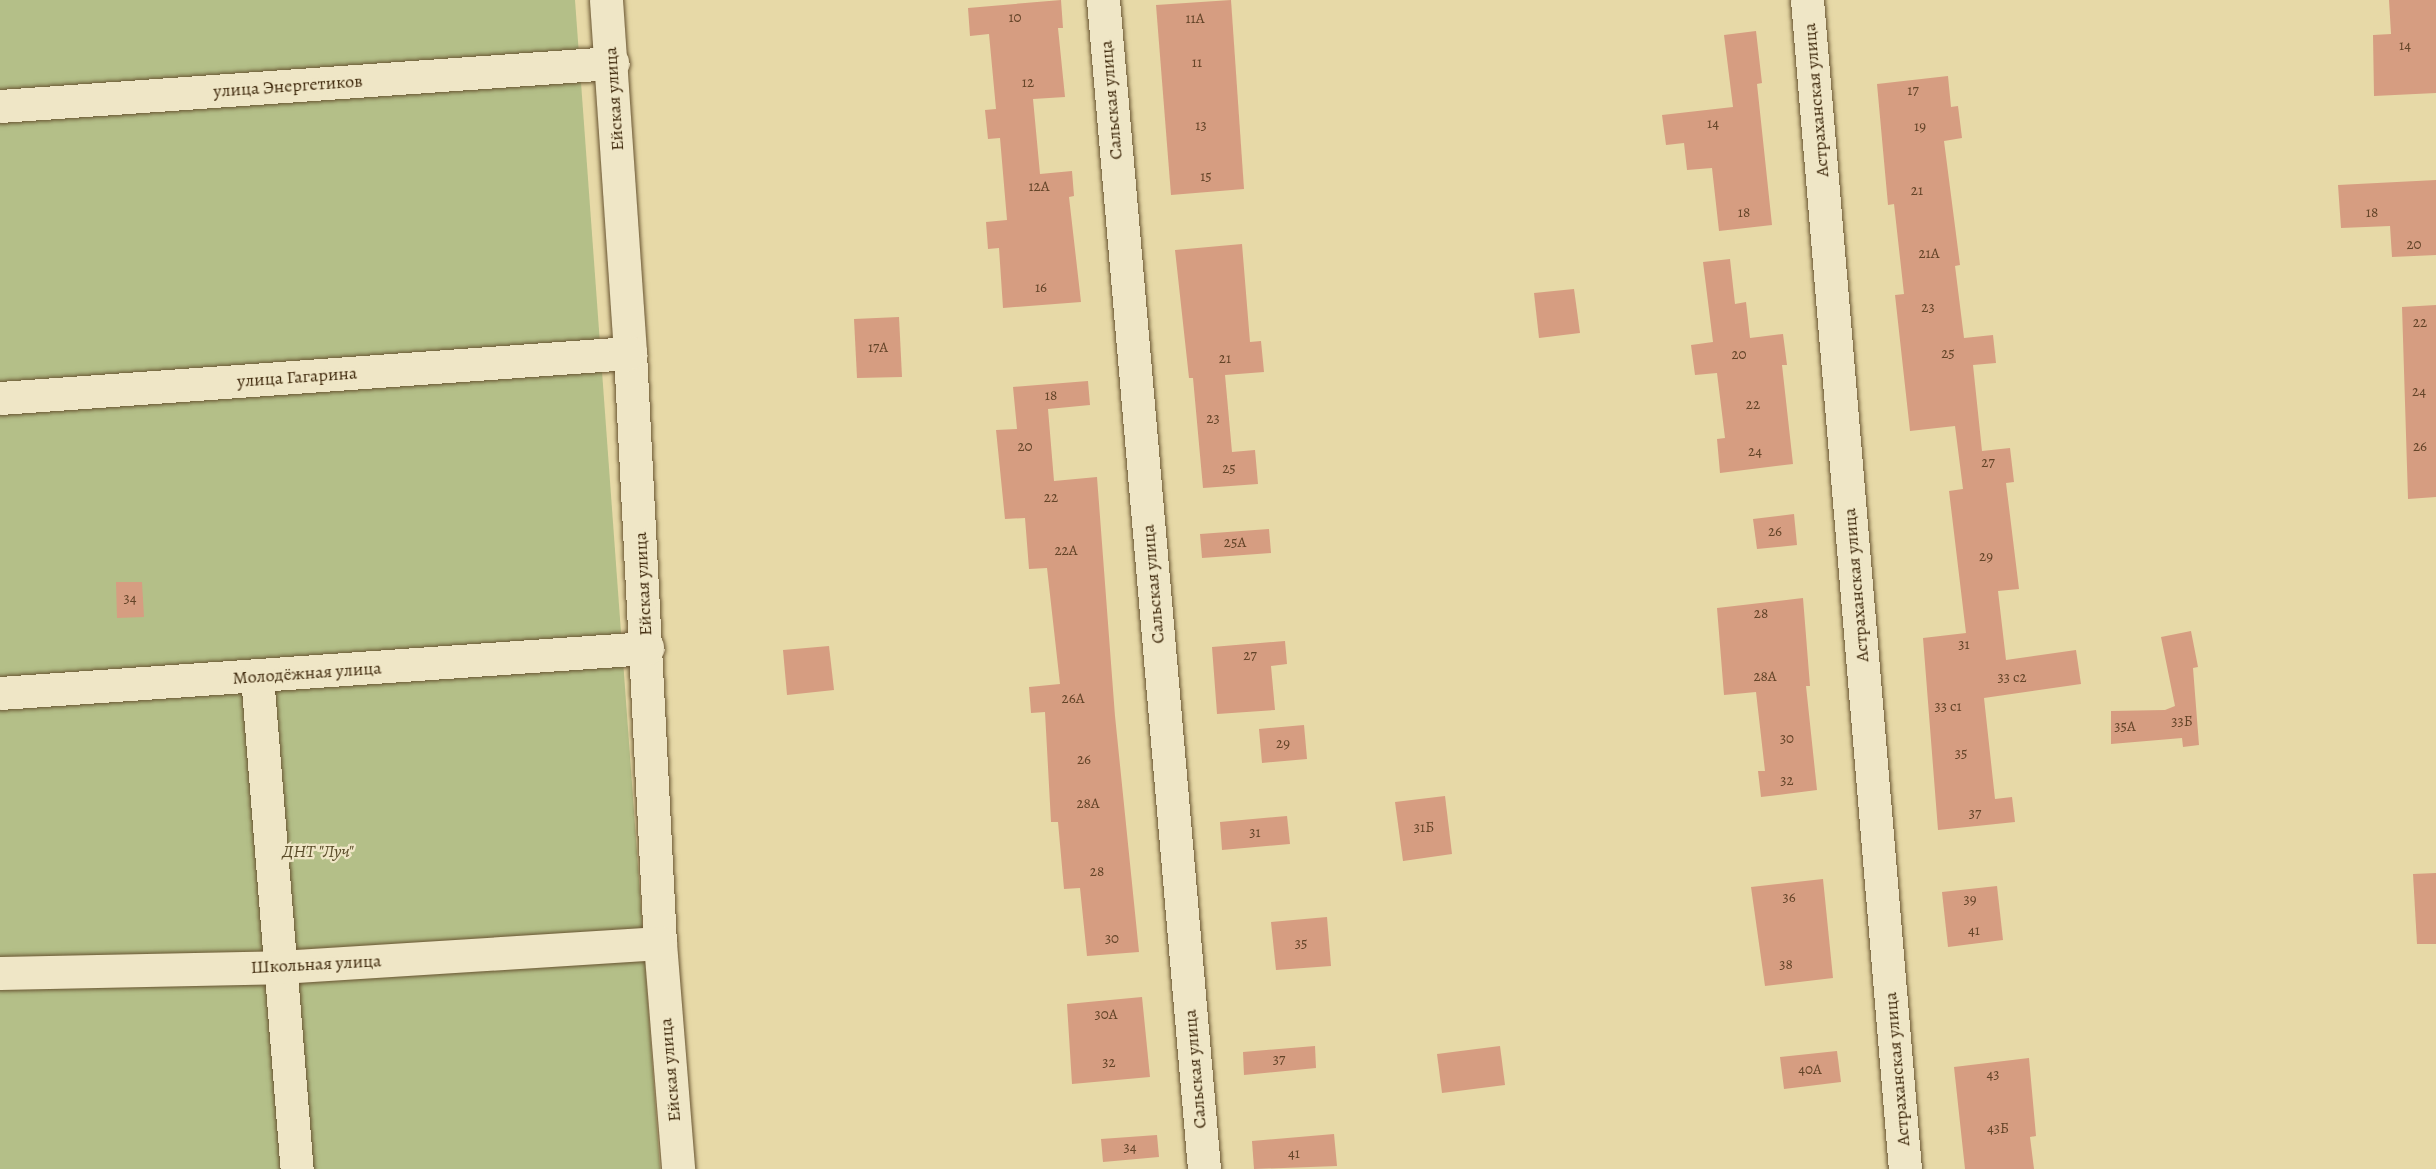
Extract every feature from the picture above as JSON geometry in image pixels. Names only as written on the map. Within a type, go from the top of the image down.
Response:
[{"type":"street","name":"Ейская улица","points":[[606,0],[612,63],[647,648],[646,944],[678,1169]]},
{"type":"street","name":"Сальская улица","points":[[1103,0],[1204,1169]]},
{"type":"street","name":"Астраханская улица","points":[[1808,0],[1905,1169]]},
{"type":"street","name":"улица Энергетиков","points":[[0,106],[612,63]]},
{"type":"street","name":"улица Гагарина","points":[[0,398],[630,353]]},
{"type":"street","name":"Молодёжная улица","points":[[0,693],[647,648]]},
{"type":"street","points":[[257,676],[297,1169]]},
{"type":"street","name":"Школьная улица","points":[[0,973],[280,967],[646,944]]},
{"type":"green space","name":"ДНТ \"Луч\"","points":[[0,0],[575,0],[660,1169],[0,1169]]},
{"type":"building","points":[[1061,0],[1063,28],[1058,28],[1065,97],[1033,99],[1040,174],[1072,171],[1074,196],[1069,197],[1081,302],[1003,308],[999,248],[988,249],[986,222],[1007,220],[1000,138],[988,139],[985,110],[996,109],[989,34],[970,36],[968,8]]},
{"type":"building","points":[[1231,0],[1244,189],[1171,195],[1156,5]]},
{"type":"building","points":[[2389,0],[2436,0],[2436,93],[2374,96],[2373,35],[2391,34]]},
{"type":"building","points":[[1756,31],[1762,83],[1757,84],[1772,225],[1719,231],[1712,168],[1687,170],[1684,143],[1666,145],[1662,115],[1733,107],[1724,35]]},
{"type":"building","points":[[1948,76],[1951,107],[1958,106],[1962,138],[1944,141],[1960,265],[1955,266],[1964,338],[1993,335],[1996,363],[1973,365],[1982,451],[2010,448],[2014,482],[2006,483],[2019,589],[1998,591],[2006,660],[2076,650],[2081,684],[1984,698],[1995,799],[2012,797],[2015,822],[1938,830],[1923,638],[1966,633],[1949,491],[1963,489],[1955,426],[1910,431],[1895,295],[1904,294],[1894,204],[1888,205],[1877,84]]},
{"type":"building","points":[[2436,180],[2436,255],[2392,257],[2390,226],[2341,228],[2338,185]]},
{"type":"building","points":[[1242,244],[1250,342],[1261,341],[1264,372],[1225,375],[1232,452],[1255,450],[1258,484],[1203,488],[1193,378],[1189,378],[1175,250]]},
{"type":"building","points":[[1730,259],[1735,304],[1746,302],[1750,338],[1783,334],[1787,365],[1782,365],[1793,464],[1720,473],[1717,439],[1725,438],[1717,373],[1695,375],[1691,345],[1713,342],[1703,262]]},
{"type":"building","points":[[1574,289],[1580,333],[1539,338],[1534,293]]},
{"type":"building","points":[[2436,305],[2436,497],[2408,499],[2402,307]]},
{"type":"building","points":[[899,317],[902,377],[857,378],[854,319]]},
{"type":"building","points":[[1088,381],[1090,405],[1048,409],[1054,481],[1097,477],[1115,716],[1139,952],[1087,956],[1080,888],[1064,889],[1058,822],[1051,822],[1045,712],[1031,713],[1029,687],[1060,684],[1047,568],[1029,569],[1025,518],[1005,519],[996,430],[1017,429],[1013,387]]},
{"type":"building","points":[[1794,514],[1797,545],[1757,549],[1753,519]]},
{"type":"building","points":[[1269,529],[1271,553],[1202,558],[1200,534]]},
{"type":"building","points":[[116,582],[142,582],[144,617],[117,618]]},
{"type":"building","points":[[1803,598],[1810,686],[1806,686],[1817,790],[1761,797],[1758,771],[1765,771],[1756,692],[1724,695],[1717,608]]},
{"type":"building","points":[[2191,631],[2198,667],[2193,668],[2199,745],[2183,747],[2182,738],[2111,744],[2111,711],[2165,710],[2175,706],[2161,637]]},
{"type":"building","points":[[1285,641],[1287,664],[1271,666],[1275,710],[1217,714],[1212,647]]},
{"type":"building","points":[[829,646],[834,690],[787,695],[783,650]]},
{"type":"building","points":[[1304,725],[1307,759],[1262,763],[1259,729]]},
{"type":"building","points":[[1445,796],[1452,854],[1403,861],[1395,802]]},
{"type":"building","points":[[1287,816],[1290,844],[1222,850],[1220,822]]},
{"type":"building","points":[[2436,873],[2436,944],[2417,944],[2413,874]]},
{"type":"building","points":[[1823,879],[1833,978],[1765,986],[1751,887]]},
{"type":"building","points":[[1997,886],[2003,940],[1948,947],[1942,892]]},
{"type":"building","points":[[1327,917],[1331,966],[1276,970],[1271,922]]},
{"type":"building","points":[[1142,997],[1150,1077],[1072,1084],[1067,1004]]},
{"type":"building","points":[[1315,1046],[1316,1068],[1244,1075],[1243,1052]]},
{"type":"building","points":[[1500,1046],[1505,1085],[1442,1093],[1437,1054]]},
{"type":"building","points":[[1837,1051],[1841,1082],[1784,1089],[1780,1057]]},
{"type":"building","points":[[2029,1058],[2036,1136],[2030,1137],[2034,1169],[1965,1169],[1954,1067]]},
{"type":"building","points":[[1334,1134],[1337,1166],[1254,1169],[1252,1141]]},
{"type":"building","points":[[1157,1135],[1159,1157],[1103,1162],[1101,1139]]}]
